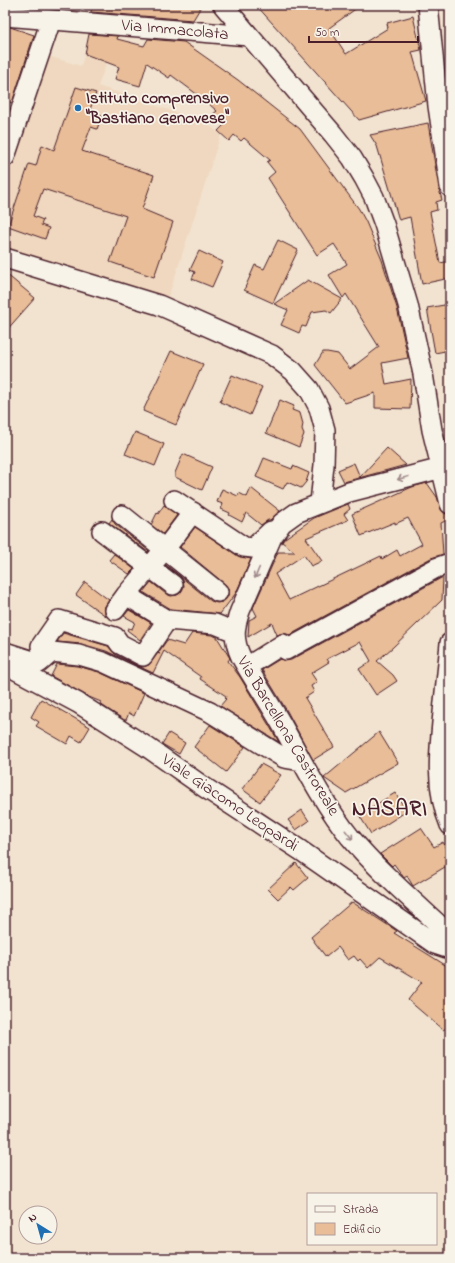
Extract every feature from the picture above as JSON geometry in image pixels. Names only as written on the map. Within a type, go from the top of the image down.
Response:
[{"type":"street","points":[[223,5],[352,158],[374,197],[384,224],[408,305],[432,430],[445,467],[450,504]]},
{"type":"street","points":[[428,5],[438,106],[447,150],[450,187]]},
{"type":"street","name":"Via Immacolata","points":[[5,16],[249,36]]},
{"type":"street","points":[[5,158],[51,20]]},
{"type":"street","points":[[5,258],[159,305],[272,355],[288,367],[309,388],[319,408],[325,430],[324,465],[320,503]]},
{"type":"street","name":"Via Barcellona Castroreale","points":[[445,467],[349,492],[296,513],[282,523],[269,544],[240,611],[236,621],[235,632],[236,648],[241,658],[338,821],[351,838],[378,866],[450,935]]},
{"type":"street","points":[[174,500],[244,547],[253,548],[270,531],[277,531]]},
{"type":"street","points":[[193,512],[165,549],[121,602],[167,620],[215,624],[235,632]]},
{"type":"street","points":[[122,515],[218,592]]},
{"type":"street","points":[[102,531],[172,585]]},
{"type":"street","points":[[256,661],[283,644],[286,650],[436,568],[450,563]]},
{"type":"street","points":[[44,659],[41,646],[59,620],[115,637],[120,644],[143,656],[167,620]]},
{"type":"street","points":[[450,643],[441,731],[439,783],[441,798],[450,825]]},
{"type":"street","points":[[5,652],[39,663],[52,652],[79,655],[103,662],[210,712],[284,758],[301,761]]},
{"type":"street","name":"Viale Giacomo Leopardi","points":[[5,664],[78,703],[121,730],[300,850],[435,944],[450,949]]},
{"type":"shaded area","points":[[83,54],[107,62],[98,86],[204,122],[221,134],[166,301],[5,248],[5,185],[48,56],[81,66],[84,56]]},
{"type":"building","points":[[92,5],[202,5],[193,20],[91,12]]},
{"type":"building","points":[[256,5],[361,5],[329,28],[346,54],[388,28],[387,23],[413,16],[421,50],[412,52],[426,101],[359,120]]},
{"type":"building","points":[[5,27],[10,27],[34,35],[12,103],[5,101]]},
{"type":"building","points":[[89,34],[118,36],[117,39],[144,46],[148,39],[184,42],[238,80],[300,129],[359,209],[382,260],[397,308],[408,358],[382,363],[386,384],[411,379],[410,409],[375,408],[375,393],[345,403],[315,365],[323,352],[327,352],[338,354],[350,369],[379,347],[346,294],[343,298],[329,275],[347,264],[334,244],[317,255],[268,178],[275,172],[267,162],[270,160],[244,138],[241,141],[234,135],[229,141],[218,131],[224,125],[212,115],[217,111],[171,75],[169,78],[147,63],[140,86],[115,79],[119,67],[85,54]]},
{"type":"building","points":[[76,87],[96,93],[89,112],[102,116],[97,129],[91,127],[82,151],[154,175],[142,209],[173,222],[154,277],[110,262],[126,216],[43,189],[33,216],[43,220],[41,225],[49,228],[45,239],[8,226],[29,164],[36,166],[42,145],[54,150]]},
{"type":"building","points":[[428,123],[442,200],[436,202],[437,210],[430,212],[440,263],[450,261],[450,278],[422,284],[410,217],[399,220],[377,146],[370,135]]},
{"type":"building","points":[[278,240],[298,250],[273,303],[244,290],[255,265],[264,269]]},
{"type":"building","points":[[199,251],[223,262],[212,287],[192,279],[195,272],[190,270]]},
{"type":"building","points":[[5,273],[35,298],[5,332]]},
{"type":"building","points":[[308,280],[342,299],[331,313],[326,310],[312,312],[306,327],[302,326],[299,333],[281,325],[288,310],[274,304]]},
{"type":"building","points":[[450,304],[450,350],[435,353],[427,308]]},
{"type":"building","points":[[171,351],[203,364],[176,425],[143,411]]},
{"type":"building","points":[[232,375],[262,387],[250,415],[220,402]]},
{"type":"building","points":[[280,400],[294,406],[292,410],[300,413],[304,434],[299,447],[266,433]]},
{"type":"building","points":[[135,432],[164,444],[155,466],[125,454]]},
{"type":"building","points":[[387,448],[406,465],[344,482],[338,470],[354,463],[360,477]]},
{"type":"building","points":[[183,454],[212,467],[202,490],[175,477],[175,473]]},
{"type":"building","points":[[264,458],[292,469],[293,466],[309,473],[306,482],[301,488],[287,482],[283,489],[256,477]]},
{"type":"building","points":[[427,483],[437,497],[442,511],[448,515],[449,519],[441,523],[443,554],[431,558],[290,635],[283,633],[277,635],[272,623],[248,637],[249,620],[257,616],[253,608],[278,552],[295,552],[282,542],[285,538],[314,518],[348,504],[350,509],[344,514],[348,520],[306,538],[322,561],[311,566],[304,555],[275,574],[289,600],[381,556],[382,559],[397,550],[400,556],[422,544],[408,518],[361,536],[352,514],[412,487]]},
{"type":"building","points":[[251,488],[280,511],[270,520],[261,525],[246,513],[242,522],[229,515],[230,513],[221,509],[223,504],[217,502],[222,489],[238,496],[239,493],[247,497]]},
{"type":"building","points":[[164,505],[177,515],[163,534],[151,525],[157,513],[158,514]]},
{"type":"building","points":[[112,519],[115,524],[149,551],[148,552],[109,523]]},
{"type":"building","points":[[195,527],[238,556],[251,559],[236,593],[220,614],[171,609],[143,592],[151,582],[166,594],[171,596],[177,595],[181,592],[184,586],[183,580],[180,576],[211,601],[217,603],[222,602],[226,599],[229,593],[225,584],[180,547]]},
{"type":"building","points":[[114,554],[134,569],[129,574],[109,560]]},
{"type":"building","points":[[443,577],[442,600],[377,661],[393,675],[397,681],[376,695],[359,669],[371,661],[360,642],[327,659],[329,662],[311,673],[317,682],[311,686],[314,692],[305,698],[334,747],[313,760],[287,711],[262,670],[280,659],[285,661],[291,660]]},
{"type":"building","points":[[85,582],[109,600],[104,608],[106,616],[76,595]]},
{"type":"building","points":[[129,610],[151,623],[140,640],[127,630],[128,628],[132,629],[135,622],[124,616]]},
{"type":"building","points":[[63,633],[108,646],[115,654],[138,666],[106,651],[82,644],[57,642]]},
{"type":"building","points":[[192,633],[217,637],[230,658],[228,661],[240,677],[279,742],[220,706],[226,699],[226,696],[200,679],[201,677],[164,651],[153,673],[138,666],[143,667],[149,665],[167,640],[184,645]]},
{"type":"building","points":[[57,664],[77,666],[99,672],[144,693],[134,716],[129,713],[126,720],[124,720],[100,704],[101,702],[51,676]]},
{"type":"building","points":[[41,699],[90,727],[81,742],[71,736],[67,744],[36,726],[39,722],[31,717]]},
{"type":"building","points":[[210,725],[245,747],[226,772],[194,747]]},
{"type":"building","points":[[379,732],[398,763],[346,793],[324,778]]},
{"type":"building","points":[[169,733],[185,743],[179,754],[162,744]]},
{"type":"building","points":[[261,764],[281,775],[260,802],[242,789]]},
{"type":"building","points":[[395,793],[407,811],[371,834],[359,815]]},
{"type":"building","points":[[302,810],[309,821],[296,830],[288,820]]},
{"type":"building","points":[[421,828],[434,847],[443,842],[450,854],[450,864],[413,886],[407,876],[404,878],[394,864],[392,866],[380,854]]},
{"type":"building","points":[[296,863],[308,878],[294,890],[291,887],[278,899],[268,889]]},
{"type":"building","points":[[352,902],[397,931],[394,933],[450,968],[450,1026],[443,1030],[408,1000],[422,982],[380,957],[368,968],[360,959],[358,961],[354,956],[348,960],[338,947],[326,957],[311,937]]},
{"type":"place","name":"Istituto comprensivo \"Bastiano Genovese\"","points":[[78,108]]},
{"type":"district","name":"NASARI","points":[[390,810]]}]
